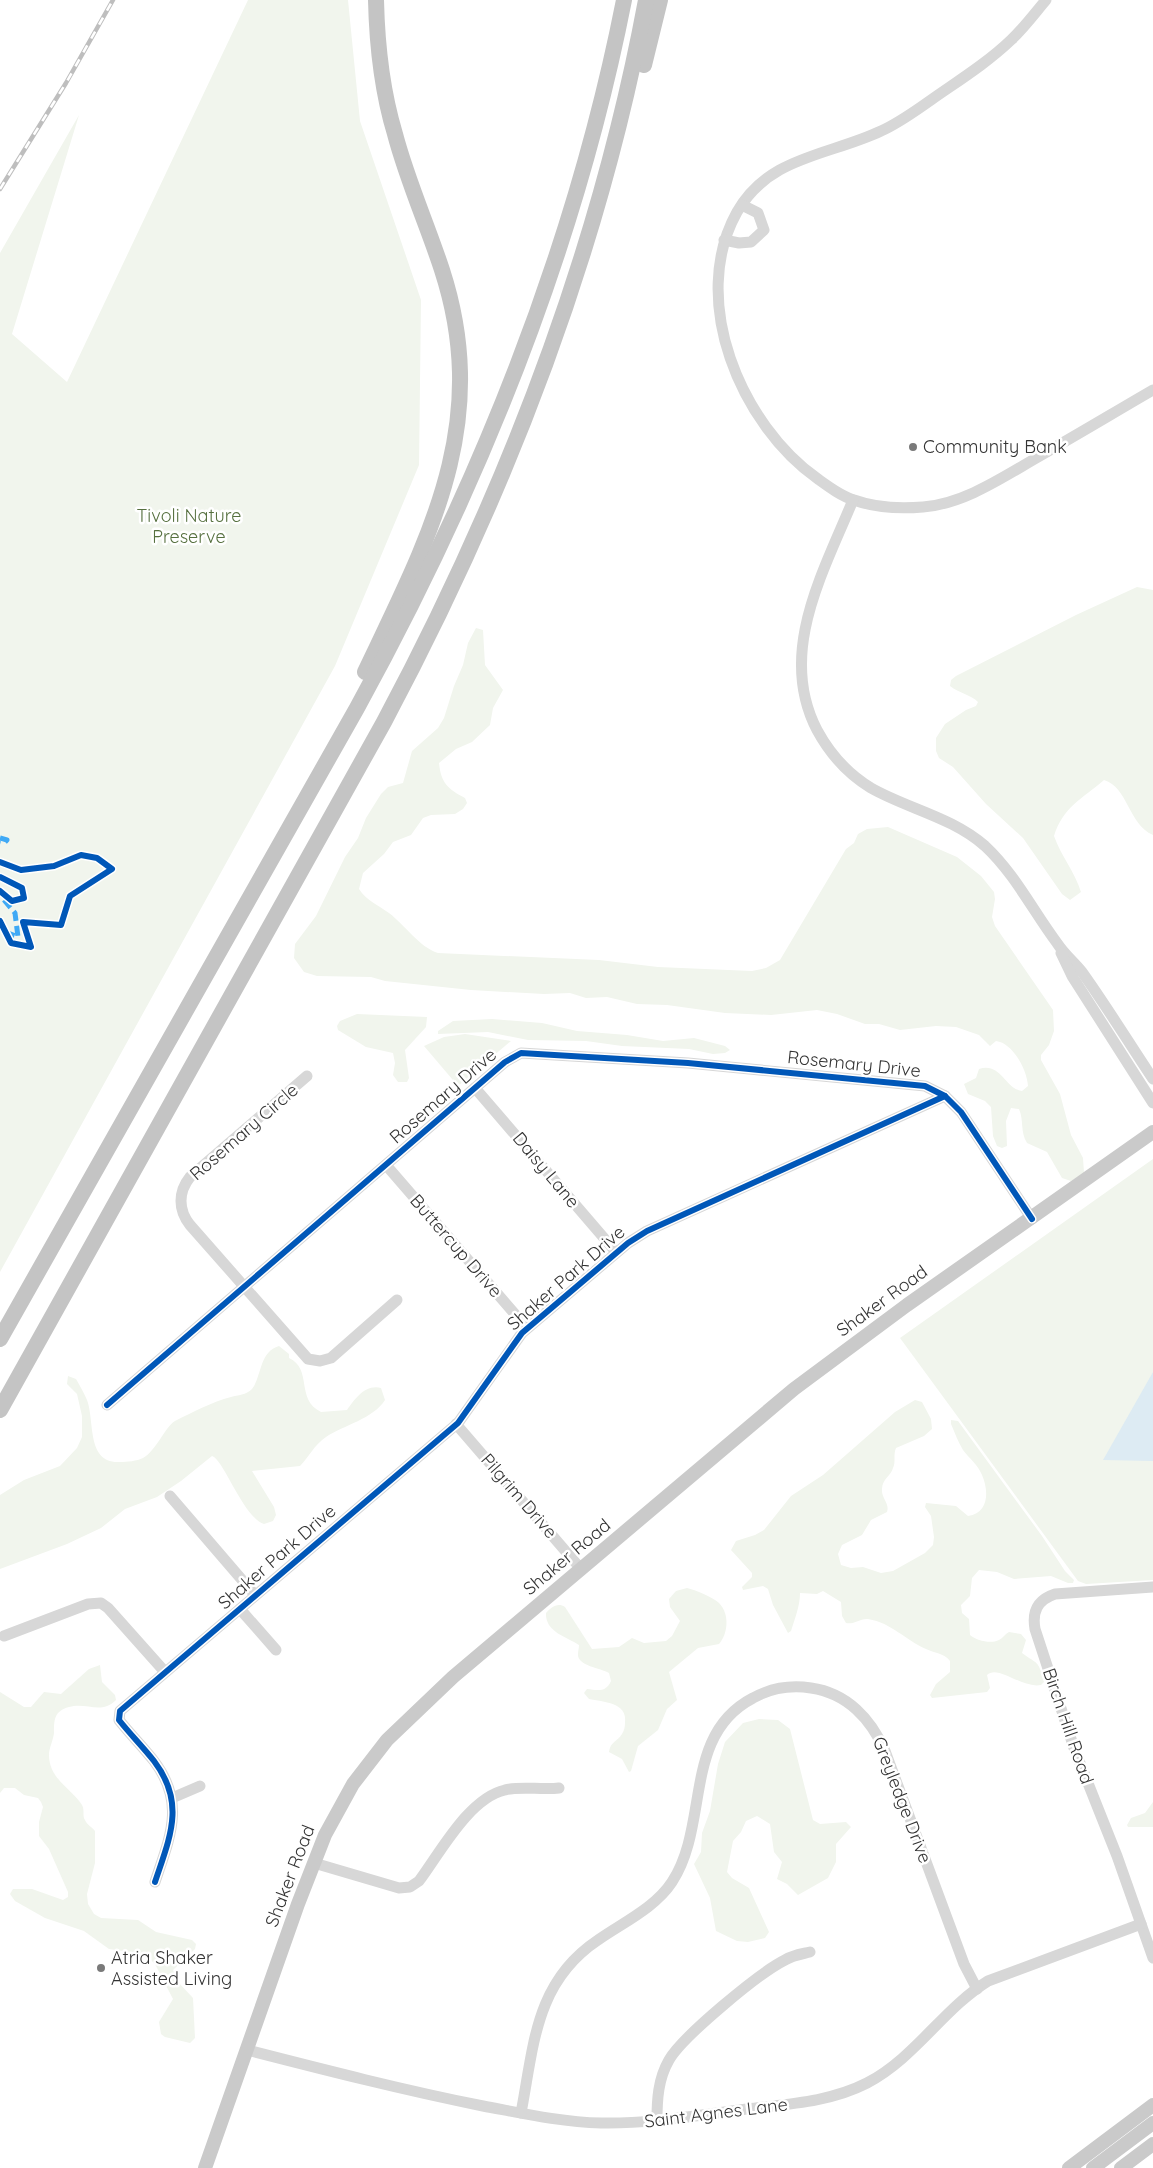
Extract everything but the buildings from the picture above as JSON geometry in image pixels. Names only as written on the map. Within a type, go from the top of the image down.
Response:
[{"type":"highway","points":[[308,791],[428,537],[451,466],[460,416],[461,369],[455,320],[442,270],[402,159],[388,110],[380,60],[376,0]]},
{"type":"highway","points":[[0,1339],[373,678],[427,576],[470,483],[508,391],[542,298],[575,195],[600,107],[624,0]]},
{"type":"highway","points":[[596,210],[622,111],[646,0]]},
{"type":"highway","points":[[0,1410],[226,1008],[430,633],[474,542],[513,449],[566,308],[596,210],[633,101],[660,0]]},
{"type":"main road","name":"Shaker Road","points":[[205,2168],[314,1863],[338,1809],[387,1740],[429,1698],[807,1379],[907,1305],[1032,1219],[1153,1132]]},
{"type":"main road","points":[[1069,2168],[1153,2104]]},
{"type":"main road","points":[[1093,2168],[1153,2123]]},
{"type":"main road","points":[[1121,2168],[1150,2145]]},
{"type":"street","points":[[1046,0],[1011,40],[978,68],[901,120],[881,132],[776,170],[757,185],[742,206],[724,240],[719,279],[721,322],[727,350],[740,384],[774,440],[800,466],[853,500],[895,508],[940,505],[965,496],[1010,473],[1153,390]]},
{"type":"street","points":[[724,240],[738,243],[751,242],[764,230],[758,213],[742,206]]},
{"type":"street","points":[[853,500],[810,610],[802,641],[803,690],[815,726],[839,762],[862,782],[881,793],[950,822],[983,844],[1012,876],[1058,945],[1081,970],[1153,1079]]},
{"type":"street","points":[[1058,945],[1072,976],[1153,1103]]},
{"type":"street","name":"Rosemary Drive","points":[[108,1404],[508,1059],[528,1052],[688,1063],[911,1084],[930,1088],[945,1096]]},
{"type":"street","name":"Rosemary Circle","points":[[307,1076],[193,1173],[182,1189],[180,1203],[187,1221],[308,1359],[317,1361],[333,1356],[397,1300]]},
{"type":"street","name":"Daisy Lane","points":[[475,1088],[616,1252]]},
{"type":"street","points":[[945,1096],[961,1112],[1032,1219]]},
{"type":"street","name":"Shaker Park Drive","points":[[172,1798],[161,1771],[119,1721],[120,1711],[456,1424],[512,1344],[527,1328],[616,1252],[646,1231],[945,1096]]},
{"type":"street","name":"Buttercup Drive","points":[[386,1165],[527,1328]]},
{"type":"street","name":"Pilgrim Drive","points":[[456,1424],[581,1569]]},
{"type":"street","points":[[170,1496],[255,1595]]},
{"type":"street","name":"Birch Hill Road","points":[[1153,1587],[1055,1594],[1046,1597],[1038,1605],[1034,1618],[1035,1629],[1074,1748],[1142,1924],[1153,1958]]},
{"type":"street","points":[[4,1636],[88,1604],[98,1602],[108,1608],[164,1672]]},
{"type":"street","points":[[240,1609],[276,1650]]},
{"type":"street","name":"Greyledge Drive","points":[[521,2113],[539,2019],[553,1985],[576,1956],[652,1903],[667,1888],[677,1873],[684,1854],[707,1752],[714,1734],[739,1706],[773,1690],[809,1687],[828,1692],[855,1708],[874,1728],[888,1759],[965,1968],[977,1989]]},
{"type":"street","points":[[155,1882],[170,1834],[172,1798],[200,1786]]},
{"type":"street","points":[[314,1863],[399,1888],[410,1887],[419,1881],[470,1812],[483,1800],[507,1789],[559,1788]]},
{"type":"street","name":"Saint Agnes Lane","points":[[247,2050],[405,2089],[521,2113],[601,2123],[657,2120],[816,2100],[858,2087],[882,2075],[905,2057],[977,1989],[1019,1968],[1142,1924]]},
{"type":"street","points":[[657,2120],[658,2095],[664,2069],[680,2045],[766,1972],[788,1958],[810,1952]]},
{"type":"green space","name":"Tivoli Nature Preserve","points":[[248,0],[348,0],[360,121],[421,300],[419,465],[335,666],[0,1272],[0,253],[79,115],[12,334],[67,382]]},
{"type":"green space","points":[[1137,587],[1153,590],[1153,835],[1138,823],[1118,790],[1112,784],[1104,780],[1081,798],[1063,818],[1054,836],[1081,892],[1070,900],[1062,894],[1023,838],[986,804],[953,767],[939,758],[936,751],[936,738],[945,724],[966,710],[976,706],[978,702],[950,686],[951,680],[956,676],[1076,615]]},
{"type":"green space","points":[[476,628],[483,630],[485,665],[503,690],[493,708],[490,725],[472,742],[456,749],[439,763],[446,785],[465,798],[467,803],[463,809],[455,814],[431,815],[423,818],[411,835],[393,842],[384,854],[363,873],[359,889],[366,897],[389,913],[425,946],[438,953],[599,960],[658,967],[752,971],[766,968],[780,960],[846,849],[854,843],[858,834],[867,829],[888,827],[957,857],[981,876],[994,892],[995,899],[992,917],[995,926],[1053,1010],[1054,1031],[1049,1045],[1041,1055],[1041,1060],[1060,1094],[1071,1135],[1083,1158],[1084,1173],[1071,1181],[1062,1178],[1047,1152],[1027,1143],[1019,1109],[1011,1108],[1006,1121],[1007,1146],[1002,1148],[997,1146],[993,1136],[991,1107],[985,1101],[968,1094],[964,1084],[976,1078],[979,1069],[986,1068],[998,1072],[1011,1086],[1022,1091],[1028,1086],[1025,1072],[1018,1058],[1002,1043],[996,1041],[990,1046],[979,1035],[956,1027],[936,1026],[900,1030],[879,1024],[865,1024],[837,1014],[817,1010],[771,1015],[725,1013],[667,1005],[637,1004],[607,997],[586,998],[570,993],[544,994],[471,990],[385,981],[371,977],[317,976],[304,972],[294,958],[295,944],[316,916],[345,857],[358,838],[366,818],[381,794],[388,787],[403,783],[412,751],[438,728],[444,718],[463,665],[468,643]]},
{"type":"green space","points":[[357,1014],[427,1017],[426,1027],[405,1050],[409,1078],[407,1082],[398,1082],[393,1075],[395,1063],[393,1053],[366,1047],[338,1030],[337,1026],[340,1021]]},
{"type":"green space","points":[[492,1019],[542,1023],[577,1031],[627,1035],[663,1041],[694,1038],[725,1046],[730,1050],[725,1053],[713,1054],[689,1049],[622,1046],[586,1041],[528,1040],[488,1032],[438,1034],[438,1031],[453,1021]]},
{"type":"green space","points":[[465,1034],[511,1041],[458,1086],[424,1046],[444,1037]]},
{"type":"green space","points":[[1153,1159],[1153,1580],[1086,1584],[1078,1581],[900,1338]]},
{"type":"green space","points":[[279,1346],[289,1354],[289,1358],[300,1369],[308,1400],[321,1412],[347,1410],[361,1393],[375,1387],[381,1388],[385,1400],[380,1407],[366,1417],[322,1440],[300,1466],[252,1471],[274,1507],[276,1515],[273,1521],[264,1524],[256,1519],[241,1500],[222,1467],[212,1456],[181,1481],[157,1497],[125,1509],[101,1528],[67,1544],[0,1569],[0,1495],[24,1480],[60,1466],[77,1448],[82,1437],[82,1416],[77,1394],[67,1384],[68,1376],[76,1379],[87,1400],[94,1440],[102,1456],[109,1461],[132,1461],[148,1455],[175,1421],[210,1404],[250,1391],[255,1384],[264,1359],[268,1353]]},
{"type":"green space","points":[[915,1400],[922,1402],[931,1419],[932,1429],[924,1436],[896,1448],[894,1466],[882,1486],[882,1492],[888,1509],[887,1512],[871,1520],[862,1535],[842,1545],[838,1554],[841,1565],[851,1568],[863,1567],[881,1573],[893,1571],[925,1553],[933,1545],[934,1537],[931,1516],[925,1507],[926,1503],[956,1506],[968,1516],[980,1511],[986,1500],[986,1488],[982,1475],[963,1450],[951,1424],[951,1420],[958,1421],[1042,1536],[1065,1571],[1074,1580],[1073,1583],[1068,1583],[1051,1576],[1014,1579],[997,1572],[979,1570],[972,1578],[970,1596],[961,1605],[962,1613],[969,1619],[970,1635],[976,1639],[992,1642],[999,1640],[1009,1632],[1021,1634],[1026,1640],[1022,1653],[1039,1666],[1044,1682],[1041,1685],[1026,1684],[1004,1674],[992,1672],[987,1675],[990,1688],[987,1692],[932,1698],[930,1695],[936,1684],[950,1672],[950,1661],[945,1656],[918,1645],[877,1621],[865,1619],[846,1623],[842,1616],[841,1602],[823,1591],[817,1594],[800,1593],[796,1617],[791,1631],[788,1633],[773,1605],[768,1589],[763,1586],[743,1590],[742,1587],[752,1577],[752,1573],[731,1550],[736,1541],[764,1530],[791,1496],[823,1475],[895,1412]]},
{"type":"green space","points":[[687,1588],[708,1596],[719,1603],[725,1613],[726,1630],[719,1644],[698,1648],[669,1672],[677,1700],[667,1709],[658,1730],[638,1746],[631,1771],[629,1772],[622,1759],[609,1752],[612,1744],[620,1737],[624,1730],[625,1716],[623,1711],[613,1704],[589,1699],[584,1693],[587,1689],[601,1690],[607,1687],[611,1681],[609,1673],[581,1661],[578,1654],[579,1645],[553,1629],[549,1625],[546,1613],[557,1605],[565,1607],[592,1649],[619,1647],[632,1638],[644,1643],[666,1641],[672,1636],[680,1621],[670,1607],[669,1599],[676,1591]]},
{"type":"green space","points":[[100,1665],[102,1682],[115,1695],[116,1700],[105,1707],[76,1706],[60,1711],[55,1720],[49,1752],[50,1763],[61,1783],[82,1805],[84,1818],[95,1831],[95,1863],[87,1894],[88,1904],[94,1914],[101,1918],[138,1920],[156,1932],[192,1940],[196,1944],[195,1949],[173,1970],[177,1981],[193,1998],[195,2038],[190,2043],[165,2037],[161,2034],[159,2022],[173,1999],[155,1964],[150,1959],[130,1952],[109,1949],[84,1931],[45,1918],[15,1901],[10,1894],[13,1889],[32,1889],[63,1900],[68,1897],[68,1892],[49,1849],[39,1836],[39,1822],[43,1807],[41,1802],[38,1798],[24,1795],[15,1788],[4,1788],[0,1793],[0,1692],[24,1707],[31,1707],[44,1692],[61,1694],[89,1669]]},
{"type":"green space","points":[[759,1719],[778,1720],[790,1729],[813,1820],[820,1824],[846,1822],[851,1827],[836,1844],[836,1862],[828,1878],[798,1895],[787,1884],[777,1879],[782,1862],[774,1852],[770,1824],[757,1816],[746,1821],[741,1832],[733,1841],[727,1872],[732,1878],[749,1888],[769,1932],[765,1938],[748,1942],[737,1941],[716,1931],[710,1898],[694,1864],[701,1852],[702,1833],[710,1811],[718,1764],[725,1742],[743,1723]]},
{"type":"green space","points":[[1153,1802],[1153,1827],[1128,1827],[1127,1825],[1131,1818],[1145,1813]]},
{"type":"shaded area","points":[[1153,1372],[1153,1461],[1103,1460]]},
{"type":"railway","points":[[0,189],[66,83],[113,0]]},
{"type":"marked path","points":[[0,838],[7,840],[4,843],[0,842]]},
{"type":"marked path","points":[[4,900],[15,913],[18,937],[8,933]]},
{"type":"cycle path","points":[[0,862],[21,870],[54,866],[81,855],[97,858],[112,869],[70,896],[61,925],[23,922],[31,947],[11,943],[0,921]]},
{"type":"cycle path","points":[[0,877],[22,888],[24,898],[12,901],[0,891]]},
{"type":"cycle path","points":[[107,1405],[505,1062],[521,1053],[688,1063],[925,1086],[945,1096],[961,1112],[1032,1219]]},
{"type":"cycle path","points":[[155,1882],[170,1835],[172,1820],[170,1791],[164,1776],[154,1761],[119,1720],[120,1711],[458,1423],[522,1333],[628,1243],[647,1231],[945,1096]]},
{"type":"place","name":"Community Bank","points":[[913,447]]},
{"type":"place","name":"Atria Shaker Assisted Living","points":[[101,1968]]}]
